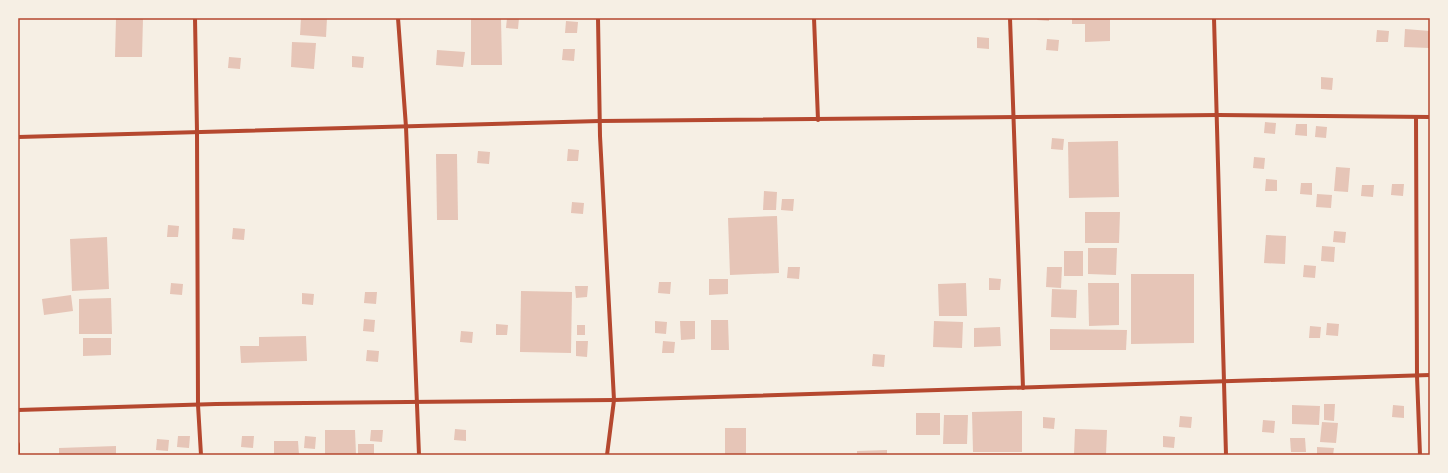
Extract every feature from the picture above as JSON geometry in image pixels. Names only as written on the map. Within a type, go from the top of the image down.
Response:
[{"type":"street","points":[[195,18],[198,405],[201,455]]},
{"type":"street","points":[[398,18],[406,127],[419,455]]},
{"type":"street","points":[[598,18],[600,121],[614,400],[606,455]]},
{"type":"street","points":[[814,18],[818,120]]},
{"type":"street","points":[[1010,18],[1023,388]]},
{"type":"street","points":[[1214,18],[1218,116],[1226,455]]},
{"type":"street","points":[[18,137],[600,121],[1218,116],[1430,117]]},
{"type":"street","points":[[1416,117],[1416,376],[1420,455]]},
{"type":"street","points":[[18,410],[198,405],[614,400],[1430,375]]},
{"type":"street","points":[[18,444],[18,455]]},
{"type":"building","points":[[116,18],[143,18],[142,57],[115,57]]},
{"type":"building","points":[[301,18],[327,18],[326,37],[300,35]]},
{"type":"building","points":[[471,18],[501,18],[502,65],[471,65]]},
{"type":"building","points":[[507,18],[519,18],[518,29],[506,28]]},
{"type":"building","points":[[1038,18],[1049,18],[1049,21],[1037,20]]},
{"type":"building","points":[[1072,18],[1110,18],[1110,41],[1085,42],[1085,24],[1072,24]]},
{"type":"building","points":[[566,21],[578,22],[577,33],[565,33]]},
{"type":"building","points":[[1405,29],[1430,31],[1429,48],[1404,47]]},
{"type":"building","points":[[1377,30],[1389,31],[1388,42],[1376,42]]},
{"type":"building","points":[[977,37],[989,38],[989,49],[977,48]]},
{"type":"building","points":[[1047,39],[1059,40],[1058,51],[1046,50]]},
{"type":"building","points":[[292,42],[316,43],[314,69],[291,67]]},
{"type":"building","points":[[563,49],[575,49],[574,61],[562,60]]},
{"type":"building","points":[[437,50],[465,52],[463,67],[436,65]]},
{"type":"building","points":[[352,56],[364,57],[363,68],[352,67]]},
{"type":"building","points":[[229,57],[241,58],[240,69],[228,68]]},
{"type":"building","points":[[1321,77],[1333,78],[1332,90],[1321,89]]},
{"type":"building","points":[[1265,122],[1276,123],[1275,134],[1264,133]]},
{"type":"building","points":[[1296,124],[1307,124],[1307,136],[1295,135]]},
{"type":"building","points":[[1316,126],[1327,127],[1326,138],[1315,137]]},
{"type":"building","points":[[1052,138],[1064,139],[1063,150],[1051,149]]},
{"type":"building","points":[[1118,141],[1119,197],[1069,198],[1068,142]]},
{"type":"building","points":[[568,149],[579,150],[578,161],[567,161]]},
{"type":"building","points":[[478,151],[490,152],[489,164],[477,163]]},
{"type":"building","points":[[436,154],[457,154],[458,220],[437,220]]},
{"type":"building","points":[[1254,157],[1265,158],[1264,169],[1253,168]]},
{"type":"building","points":[[1336,167],[1350,168],[1348,192],[1334,191]]},
{"type":"building","points":[[1266,179],[1277,180],[1277,191],[1265,191]]},
{"type":"building","points":[[1301,183],[1312,183],[1312,195],[1300,194]]},
{"type":"building","points":[[1392,184],[1404,184],[1403,196],[1391,195]]},
{"type":"building","points":[[1362,185],[1374,185],[1373,197],[1361,196]]},
{"type":"building","points":[[764,191],[777,192],[776,210],[763,210]]},
{"type":"building","points":[[1317,194],[1332,195],[1331,208],[1316,207]]},
{"type":"building","points":[[782,199],[794,199],[793,211],[781,210]]},
{"type":"building","points":[[572,202],[584,203],[583,214],[571,213]]},
{"type":"building","points":[[1085,212],[1120,212],[1119,243],[1085,243]]},
{"type":"building","points":[[777,216],[779,273],[730,275],[728,218]]},
{"type":"building","points":[[168,225],[179,226],[178,237],[167,237]]},
{"type":"building","points":[[233,228],[245,229],[244,240],[232,239]]},
{"type":"building","points":[[1334,231],[1346,232],[1345,243],[1333,242]]},
{"type":"building","points":[[1266,235],[1286,236],[1285,264],[1264,263]]},
{"type":"building","points":[[107,237],[109,289],[72,291],[70,239]]},
{"type":"building","points":[[1322,246],[1335,247],[1334,262],[1321,261]]},
{"type":"building","points":[[1088,248],[1117,248],[1116,275],[1088,274]]},
{"type":"building","points":[[1064,251],[1083,251],[1083,276],[1064,276]]},
{"type":"building","points":[[1304,265],[1316,266],[1315,278],[1303,277]]},
{"type":"building","points":[[788,267],[800,267],[799,279],[787,278]]},
{"type":"building","points":[[1047,267],[1062,267],[1061,288],[1046,287]]},
{"type":"building","points":[[1131,274],[1194,274],[1194,343],[1131,344]]},
{"type":"building","points":[[989,278],[1001,279],[1000,290],[989,290]]},
{"type":"building","points":[[709,279],[728,279],[728,294],[709,295]]},
{"type":"building","points":[[659,282],[671,282],[670,294],[658,293]]},
{"type":"building","points":[[171,283],[183,284],[182,295],[170,294]]},
{"type":"building","points":[[966,283],[967,316],[939,316],[938,284]]},
{"type":"building","points":[[1088,283],[1119,283],[1119,325],[1089,326]]},
{"type":"building","points":[[575,286],[588,286],[587,297],[576,298]]},
{"type":"building","points":[[1052,289],[1077,290],[1076,318],[1051,317]]},
{"type":"building","points":[[521,291],[572,292],[571,353],[520,352]]},
{"type":"building","points":[[365,292],[377,292],[376,304],[364,303]]},
{"type":"building","points":[[302,293],[314,294],[313,305],[302,304]]},
{"type":"building","points":[[71,295],[73,311],[44,315],[42,299]]},
{"type":"building","points":[[111,298],[112,334],[79,334],[79,299]]},
{"type":"building","points":[[364,319],[375,320],[374,332],[363,331]]},
{"type":"building","points":[[711,320],[728,320],[729,350],[711,350]]},
{"type":"building","points":[[655,321],[667,322],[666,334],[655,333]]},
{"type":"building","points":[[680,321],[695,321],[695,339],[681,340]]},
{"type":"building","points":[[934,321],[963,322],[962,348],[933,347]]},
{"type":"building","points":[[1327,323],[1339,324],[1338,336],[1326,335]]},
{"type":"building","points":[[496,324],[508,325],[507,335],[496,335]]},
{"type":"building","points":[[577,325],[585,325],[585,335],[577,335]]},
{"type":"building","points":[[1310,326],[1321,327],[1320,338],[1309,338]]},
{"type":"building","points":[[1000,327],[1001,346],[974,347],[974,328]]},
{"type":"building","points":[[1050,329],[1127,330],[1126,350],[1050,350]]},
{"type":"building","points":[[461,331],[473,332],[472,343],[460,342]]},
{"type":"building","points":[[306,336],[307,361],[241,363],[240,346],[259,346],[259,337]]},
{"type":"building","points":[[83,338],[111,338],[111,355],[83,356]]},
{"type":"building","points":[[576,341],[588,341],[587,357],[576,356]]},
{"type":"building","points":[[663,341],[675,342],[674,353],[662,353]]},
{"type":"building","points":[[367,350],[379,351],[378,362],[366,361]]},
{"type":"building","points":[[873,354],[885,355],[884,367],[872,366]]},
{"type":"building","points":[[1324,404],[1335,404],[1334,421],[1324,420]]},
{"type":"building","points":[[1292,405],[1320,406],[1319,425],[1292,424]]},
{"type":"building","points":[[1393,405],[1404,406],[1404,418],[1392,417]]},
{"type":"building","points":[[1022,411],[1022,452],[973,452],[972,412]]},
{"type":"building","points":[[916,413],[940,413],[940,435],[916,435]]},
{"type":"building","points":[[944,415],[968,415],[967,444],[943,444]]},
{"type":"building","points":[[1180,416],[1192,417],[1191,428],[1179,427]]},
{"type":"building","points":[[1043,417],[1055,418],[1054,429],[1043,428]]},
{"type":"building","points":[[1263,420],[1275,421],[1274,433],[1262,432]]},
{"type":"building","points":[[1322,422],[1338,423],[1336,443],[1320,442]]},
{"type":"building","points":[[725,428],[746,428],[746,455],[725,455]]},
{"type":"building","points":[[455,429],[466,430],[466,441],[454,440]]},
{"type":"building","points":[[1075,429],[1107,430],[1106,455],[1074,455]]},
{"type":"building","points":[[325,430],[355,430],[356,455],[325,455]]},
{"type":"building","points":[[371,430],[383,430],[382,442],[370,441]]},
{"type":"building","points":[[178,436],[190,436],[189,448],[177,447]]},
{"type":"building","points":[[242,436],[254,436],[253,448],[241,447]]},
{"type":"building","points":[[305,436],[316,437],[315,449],[304,448]]},
{"type":"building","points":[[1163,436],[1175,437],[1174,448],[1163,447]]},
{"type":"building","points":[[1290,438],[1305,438],[1306,452],[1291,452]]},
{"type":"building","points":[[157,439],[169,440],[168,451],[156,450]]},
{"type":"building","points":[[274,441],[298,441],[299,455],[274,455]]},
{"type":"building","points":[[358,444],[374,444],[374,455],[358,455]]},
{"type":"building","points":[[116,446],[116,455],[59,455],[59,448]]},
{"type":"building","points":[[1317,447],[1334,448],[1333,455],[1317,455]]},
{"type":"building","points":[[887,450],[887,455],[857,455],[857,451]]}]
